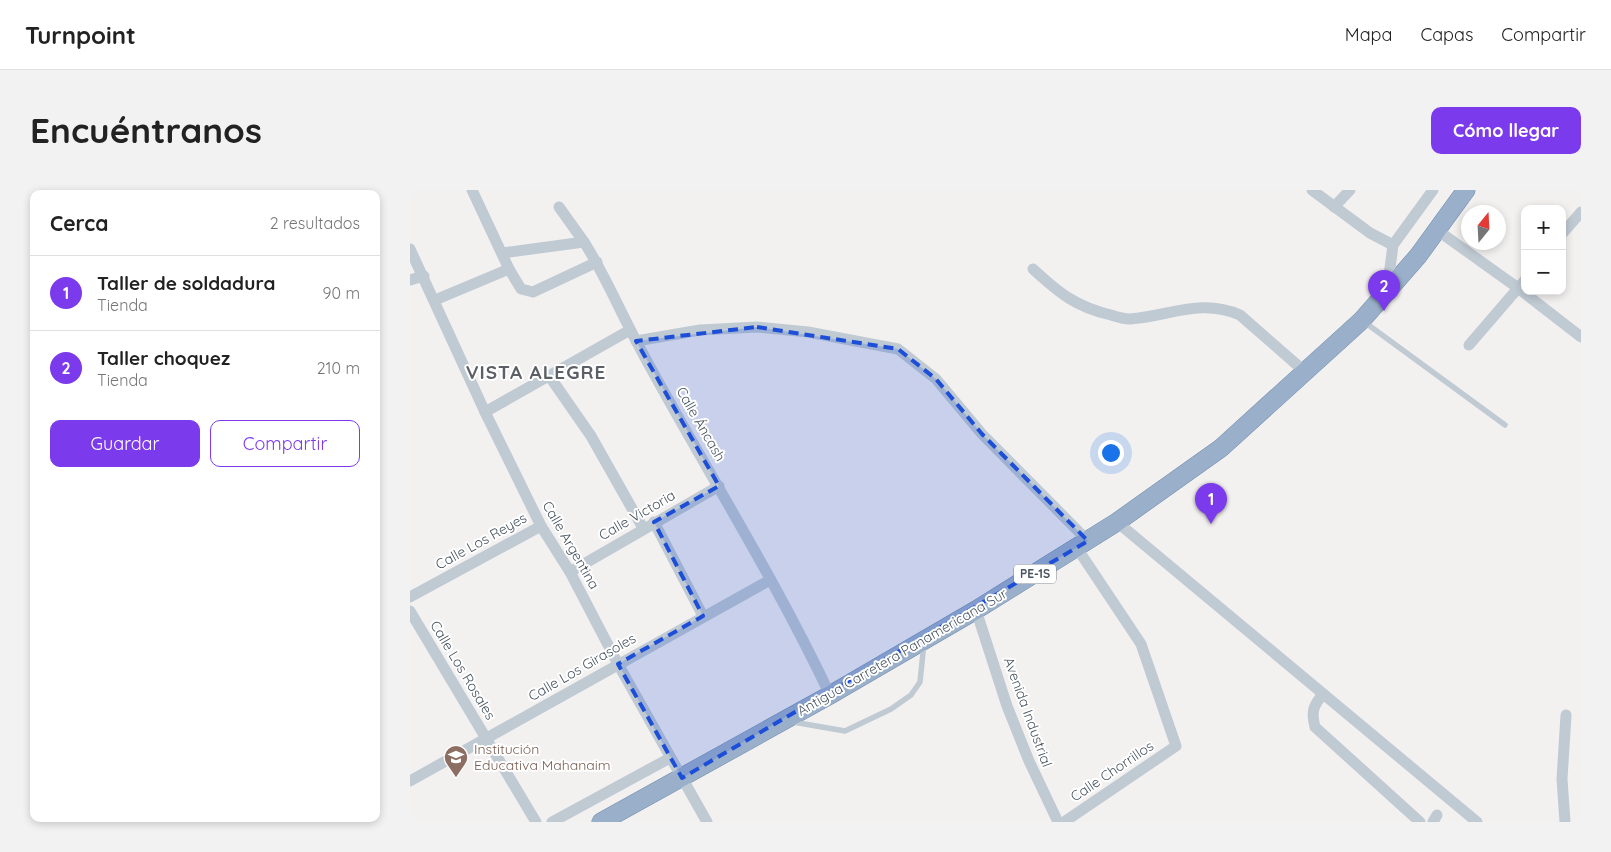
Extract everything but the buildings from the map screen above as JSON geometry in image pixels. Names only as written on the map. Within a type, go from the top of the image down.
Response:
[{"type":"highway","name":"Antigua Carretera Panamericana Sur","points":[[601,822],[786,720],[976,610],[1117,522],[1221,448],[1362,320],[1437,230],[1466,190]]},
{"type":"street","points":[[472,190],[520,289],[533,292],[598,262]]},
{"type":"street","points":[[1312,190],[1370,233],[1393,245]]},
{"type":"street","points":[[1334,207],[1350,190]]},
{"type":"street","points":[[1386,293],[1393,245],[1434,190]]},
{"type":"street","name":"Calle Áncash","points":[[559,207],[598,262],[630,330],[719,486],[830,695]]},
{"type":"street","points":[[1566,229],[1581,212]]},
{"type":"street","points":[[1437,230],[1521,283]]},
{"type":"street","points":[[502,253],[584,242]]},
{"type":"street","name":"Calle Argentina","points":[[410,249],[424,276],[484,412],[541,526],[570,572],[618,664],[707,822]]},
{"type":"street","points":[[434,300],[509,269]]},
{"type":"street","points":[[1032,269],[1062,296],[1080,306],[1128,319],[1196,307],[1214,306],[1228,309],[1240,314],[1304,371]]},
{"type":"street","points":[[410,280],[424,276]]},
{"type":"street","points":[[1469,345],[1521,285]]},
{"type":"street","points":[[1535,295],[1580,333]]},
{"type":"street","points":[[636,341],[700,330],[757,326],[817,333],[898,349],[936,379],[982,434],[1083,544]]},
{"type":"street","points":[[484,412],[630,330]]},
{"type":"street","points":[[550,376],[590,436],[643,528]]},
{"type":"street","name":"Calle Victoria","points":[[570,572],[643,528],[719,486]]},
{"type":"street","points":[[654,522],[703,616]]},
{"type":"street","points":[[1117,522],[1477,822]]},
{"type":"street","name":"Calle Los Reyes","points":[[410,597],[541,526]]},
{"type":"street","name":"Calle Chorrillos","points":[[1064,822],[1176,746],[1141,644],[1083,544]]},
{"type":"street","name":"Calle Los Girasoles","points":[[410,781],[770,580]]},
{"type":"street","name":"Avenida Industrial","points":[[976,610],[1007,706],[1028,761],[1058,822]]},
{"type":"street","name":"Calle Los Rosales","points":[[410,611],[536,822]]},
{"type":"street","points":[[1323,694],[1315,704],[1312,713],[1315,727],[1420,822]]},
{"type":"street","points":[[1565,822],[1562,779],[1566,715]]},
{"type":"street","points":[[552,822],[670,758]]},
{"type":"lane","points":[[1362,320],[1505,425]]},
{"type":"lane","points":[[786,720],[845,731],[891,709],[911,694],[920,682],[924,640]]},
{"type":"highlighted area","points":[[757,327],[898,349],[936,379],[982,434],[1088,541],[682,778],[618,664],[703,616],[654,522],[719,486],[636,341]]},
{"type":"place","name":"Taller choquez","points":[[1384,311]]},
{"type":"place","name":"Taller de soldadura","points":[[1211,524]]},
{"type":"place","name":"Institución Educativa Mahanaim","points":[[456,778]]},
{"type":"district","name":"VISTA ALEGRE","points":[[536,372]]}]
